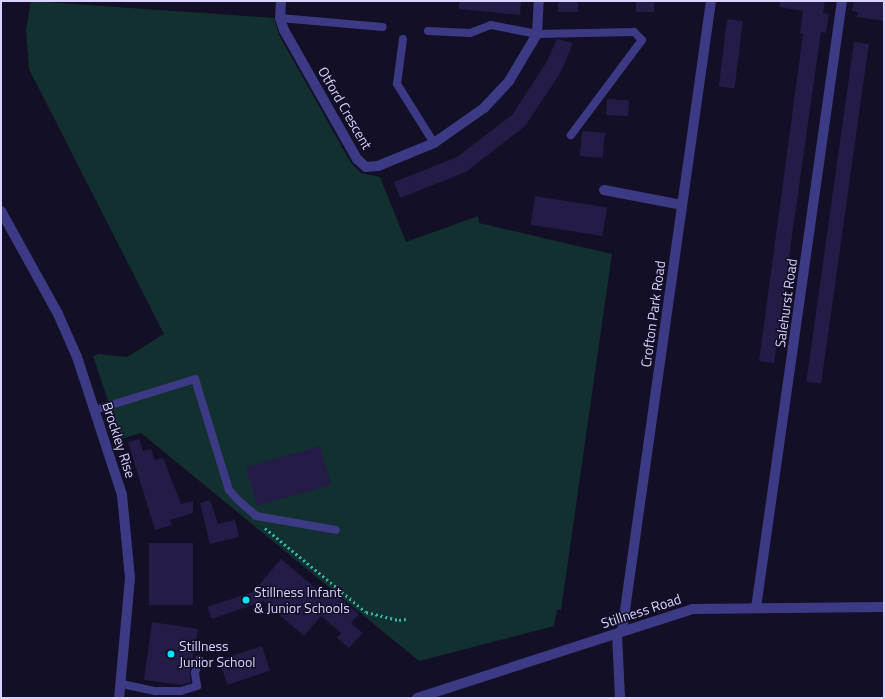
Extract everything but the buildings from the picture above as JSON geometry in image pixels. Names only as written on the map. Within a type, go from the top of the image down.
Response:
[{"type":"street","name":"Otford Crescent","points":[[281,1],[280,18],[291,44],[356,159],[366,167],[378,166],[434,143],[484,108],[509,81],[537,34],[539,1]]},
{"type":"street","name":"Crofton Park Road","points":[[620,698],[620,632],[711,1]]},
{"type":"street","name":"Salehurst Road","points":[[756,608],[842,1]]},
{"type":"street","points":[[604,190],[682,205]]},
{"type":"street","name":"Brockley Rise","points":[[1,211],[58,314],[77,357],[122,495],[127,522],[130,578],[122,684],[119,698]]},
{"type":"street","name":"Stillness Road","points":[[417,698],[692,609],[884,607]]},
{"type":"lane","points":[[280,18],[383,27]]},
{"type":"lane","points":[[428,31],[470,33],[491,25],[537,34],[634,32],[642,40],[572,134]]},
{"type":"lane","points":[[403,39],[397,84],[434,143]]},
{"type":"lane","points":[[95,410],[195,379],[229,490],[256,516],[336,530]]},
{"type":"lane","points":[[122,684],[155,691],[181,691],[197,686],[195,673],[199,660]]},
{"type":"path","points":[[256,516],[266,529],[366,612],[399,620],[406,619]]},
{"type":"green space","points":[[31,1],[274,18],[279,35],[351,163],[361,173],[380,177],[406,242],[478,216],[479,223],[612,254],[561,610],[557,610],[554,626],[419,661],[141,433],[121,439],[93,356],[99,354],[127,357],[164,334],[29,69],[26,29]]},
{"type":"place","name":"Stillness Infant & Junior Schools","points":[[246,600]]},
{"type":"place","name":"Stillness Junior School","points":[[171,654]]}]
